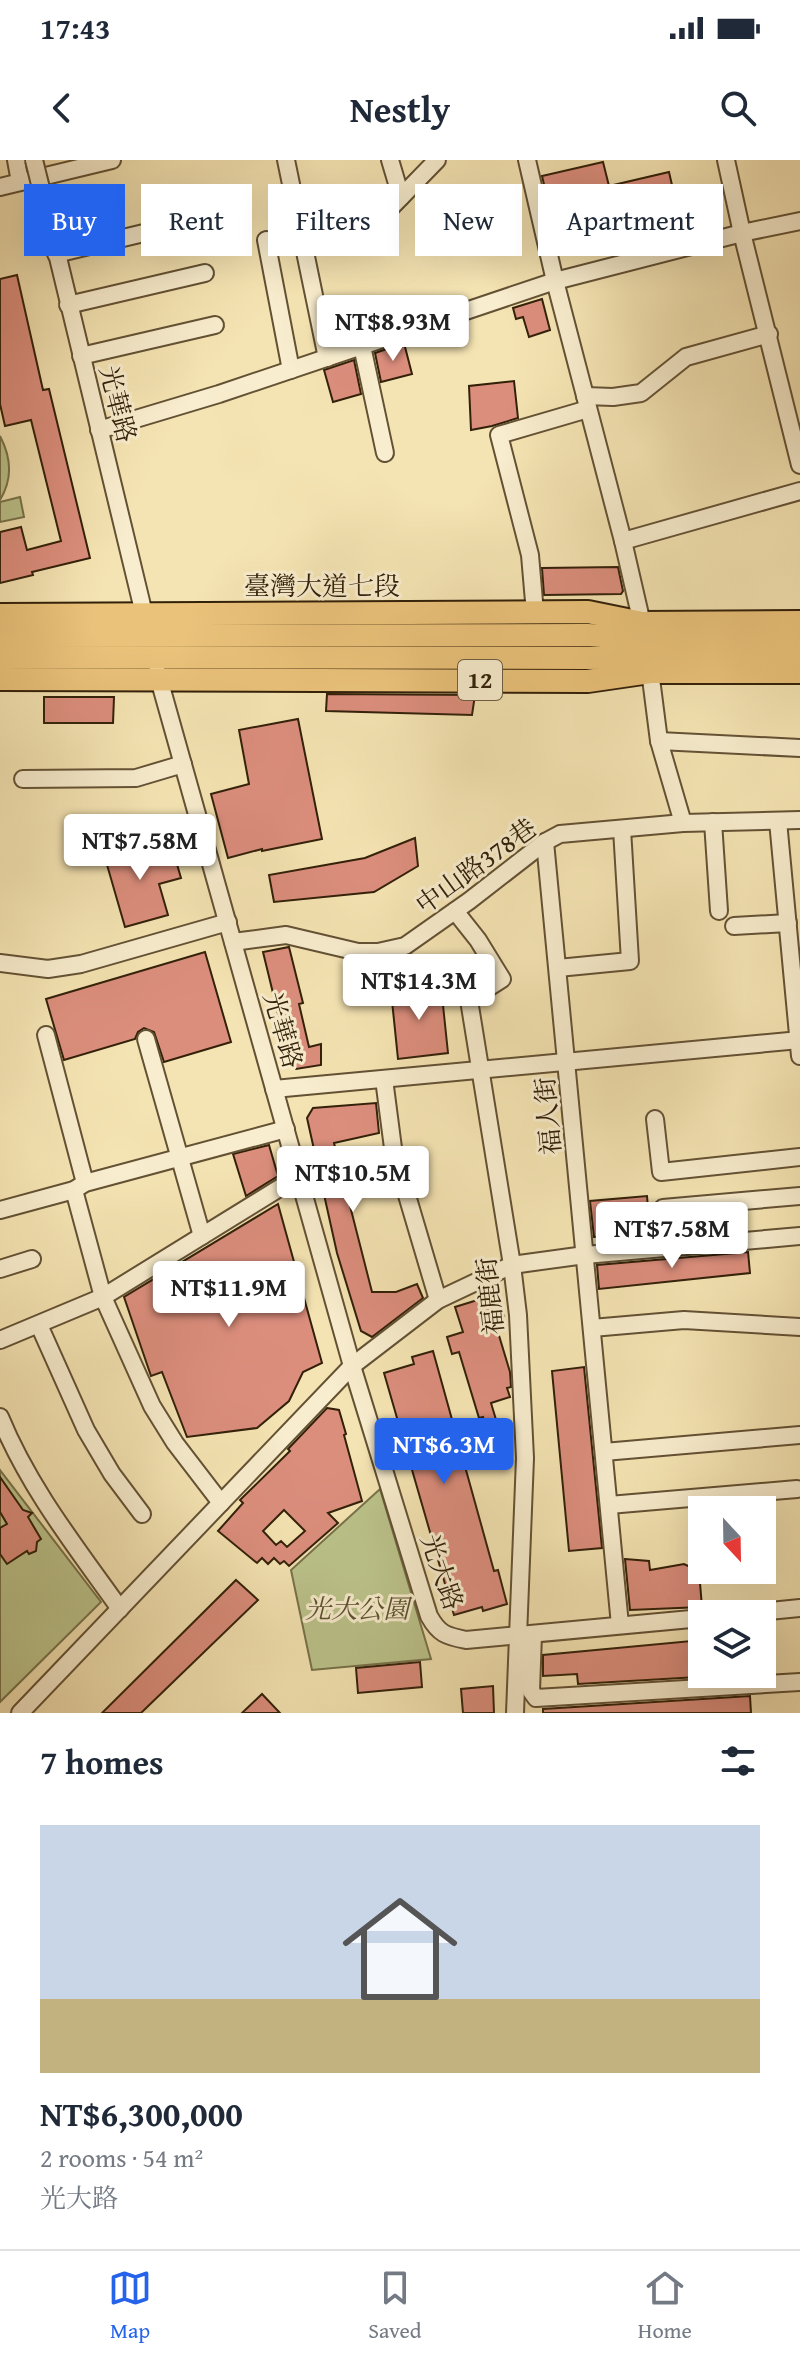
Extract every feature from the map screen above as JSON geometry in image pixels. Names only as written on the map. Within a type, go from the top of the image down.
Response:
[{"type":"main road","name":"臺灣大道七段","points":[[0,657],[535,613],[588,612],[646,648]]},
{"type":"main road","name":"臺灣大道七段","points":[[0,615],[151,646],[588,658],[800,622]]},
{"type":"main road","name":"臺灣大道七段","points":[[151,646],[588,635],[646,648],[800,672]]},
{"type":"main road","name":"臺灣大道七段","points":[[0,636],[588,681],[646,648]]},
{"type":"main road","name":"12","points":[[646,648],[800,639]]},
{"type":"main road","points":[[0,679],[129,678],[151,646]]},
{"type":"main road","name":"12","points":[[646,648],[800,655]]},
{"type":"street","points":[[16,160],[20,182]]},
{"type":"street","name":"光華路","points":[[34,160],[40,184]]},
{"type":"street","points":[[0,187],[20,182],[50,167],[112,160]]},
{"type":"street","points":[[286,160],[327,358]]},
{"type":"street","points":[[390,160],[401,197],[437,160]]},
{"type":"street","points":[[527,160],[555,281],[623,541],[646,648],[659,741],[683,823]]},
{"type":"street","points":[[726,160],[800,465]]},
{"type":"street","points":[[99,430],[291,370],[555,281],[800,221]]},
{"type":"street","points":[[266,240],[291,370]]},
{"type":"street","name":"光華路","points":[[57,256],[151,646],[352,1366]]},
{"type":"street","points":[[68,305],[205,273]]},
{"type":"street","points":[[81,356],[215,325]]},
{"type":"street","points":[[535,613],[530,555],[499,435],[587,403],[641,393],[686,357],[769,334]]},
{"type":"street","points":[[362,346],[385,453]]},
{"type":"street","points":[[623,541],[800,491]]},
{"type":"street","points":[[659,741],[800,748]]},
{"type":"street","points":[[23,779],[136,778],[183,764]]},
{"type":"street","name":"中山路378巷","points":[[233,942],[286,935],[358,952],[378,952],[405,946],[560,834],[683,823],[800,820]]},
{"type":"street","points":[[274,1089],[567,1062],[799,1046],[778,821]]},
{"type":"street","points":[[713,822],[719,911]]},
{"type":"street","points":[[558,968],[630,961],[622,829]]},
{"type":"street","name":"福人街","points":[[545,842],[620,1625]]},
{"type":"street","points":[[781,850],[800,850]]},
{"type":"street","name":"福鹿街","points":[[455,911],[478,940],[502,979],[469,1000],[518,1315],[525,1458],[526,1635],[515,1713]]},
{"type":"street","points":[[0,963],[48,969],[81,964],[228,922]]},
{"type":"street","points":[[734,926],[788,923]]},
{"type":"street","points":[[46,1035],[103,1297],[152,1406],[175,1443],[221,1503]]},
{"type":"street","points":[[146,1039],[202,1236]]},
{"type":"street","points":[[384,1079],[393,1148],[438,1300]]},
{"type":"street","points":[[655,1119],[661,1172],[800,1157]]},
{"type":"street","points":[[0,1210],[286,1129]]},
{"type":"street","points":[[0,1340],[103,1297],[299,1176]]},
{"type":"street","points":[[663,1208],[800,1196]]},
{"type":"street","points":[[20,1713],[352,1366],[438,1300],[512,1265],[585,1255],[800,1236]]},
{"type":"street","points":[[0,1269],[32,1259]]},
{"type":"street","points":[[592,1328],[684,1320],[800,1327]]},
{"type":"street","points":[[39,1325],[86,1430],[112,1474],[142,1514]]},
{"type":"street","name":"光大路","points":[[352,1366],[429,1616],[437,1630],[449,1637],[466,1640],[688,1619]]},
{"type":"street","points":[[0,1417],[3,1435],[43,1501],[120,1609]]},
{"type":"street","points":[[604,1452],[800,1435]]},
{"type":"street","points":[[609,1505],[797,1489]]},
{"type":"street","points":[[776,1610],[800,1608]]},
{"type":"street","points":[[526,1635],[531,1691],[536,1698],[800,1682]]},
{"type":"green space","points":[[0,436],[9,468],[7,484],[0,500]]},
{"type":"green space","points":[[20,497],[24,517],[0,522],[0,502]]},
{"type":"green space","points":[[0,1470],[101,1602],[0,1702]]},
{"type":"green space","name":"光大公園","points":[[380,1489],[431,1659],[312,1670],[291,1570]]},
{"type":"building","points":[[603,162],[608,184],[544,184],[542,176]]},
{"type":"building","points":[[669,172],[672,184],[618,184]]},
{"type":"building","points":[[17,275],[43,390],[49,389],[90,558],[0,583],[0,532],[21,527],[27,550],[61,541],[31,420],[5,426],[0,404],[0,279]]},
{"type":"building","points":[[542,299],[550,330],[529,337],[523,317],[516,319],[513,308]]},
{"type":"building","points":[[404,343],[412,374],[381,382],[375,353]]},
{"type":"building","points":[[354,360],[361,394],[333,402],[324,370]]},
{"type":"building","points":[[514,381],[518,418],[471,430],[469,386]]},
{"type":"building","points":[[618,567],[621,594],[544,595],[542,568]]},
{"type":"building","points":[[327,694],[475,695],[472,715],[326,711]]},
{"type":"building","points":[[44,697],[114,697],[113,723],[44,723]]},
{"type":"building","points":[[298,719],[322,839],[228,858],[211,794],[249,784],[239,730]]},
{"type":"building","points":[[415,838],[418,866],[374,892],[274,902],[269,875],[365,858]]},
{"type":"building","points":[[140,840],[146,862],[174,854],[181,878],[159,884],[168,915],[125,927],[103,851]]},
{"type":"building","points":[[289,947],[303,1003],[299,1004],[309,1047],[321,1044],[321,1065],[296,1069],[290,1063],[263,952]]},
{"type":"building","points":[[205,952],[231,1042],[164,1062],[154,1032],[144,1028],[135,1039],[64,1060],[46,999]]},
{"type":"building","points":[[441,986],[448,1053],[398,1059],[391,991]]},
{"type":"building","points":[[376,1103],[379,1133],[334,1143],[372,1292],[396,1292],[417,1284],[423,1298],[372,1337],[361,1331],[337,1253],[307,1118],[313,1108]]},
{"type":"building","points":[[269,1145],[278,1176],[246,1196],[233,1154]]},
{"type":"building","points":[[647,1196],[650,1233],[594,1237],[590,1201]]},
{"type":"building","points":[[278,1204],[322,1363],[303,1372],[289,1401],[257,1428],[187,1437],[162,1372],[151,1376],[124,1297]]},
{"type":"building","points":[[748,1252],[750,1273],[599,1289],[597,1265]]},
{"type":"building","points":[[497,1294],[504,1316],[494,1319],[510,1372],[511,1387],[507,1388],[510,1397],[491,1403],[509,1463],[498,1466],[483,1417],[479,1418],[459,1352],[452,1354],[447,1337],[463,1332],[455,1307]]},
{"type":"building","points":[[433,1351],[494,1571],[498,1570],[507,1604],[454,1615],[384,1373],[414,1364],[412,1357]]},
{"type":"building","points":[[584,1367],[602,1548],[569,1551],[552,1371]]},
{"type":"building","points":[[327,1408],[339,1410],[362,1501],[328,1513],[338,1523],[289,1566],[284,1561],[280,1564],[274,1558],[268,1564],[262,1558],[257,1563],[218,1531],[243,1503],[240,1500],[290,1451],[288,1449]],"holes":[[[284,1510],[305,1531],[287,1547],[281,1541],[276,1545],[263,1531]]]},
{"type":"building","points":[[0,1477],[23,1510],[32,1513],[28,1517],[41,1539],[37,1542],[36,1551],[29,1554],[27,1551],[7,1564],[0,1554],[0,1528],[7,1524],[0,1512]]},
{"type":"building","points":[[625,1559],[649,1561],[650,1570],[684,1564],[688,1566],[688,1584],[700,1584],[701,1600],[688,1600],[688,1608],[630,1610]]},
{"type":"building","points":[[236,1580],[258,1600],[141,1713],[102,1713]]},
{"type":"building","points":[[688,1641],[688,1678],[578,1684],[577,1674],[543,1676],[543,1655]]},
{"type":"building","points":[[420,1662],[422,1687],[358,1693],[356,1668]]},
{"type":"building","points":[[493,1686],[494,1713],[463,1713],[461,1689]]},
{"type":"building","points":[[262,1694],[280,1713],[242,1713]]},
{"type":"building","points":[[750,1696],[751,1713],[543,1713],[543,1709]]}]
